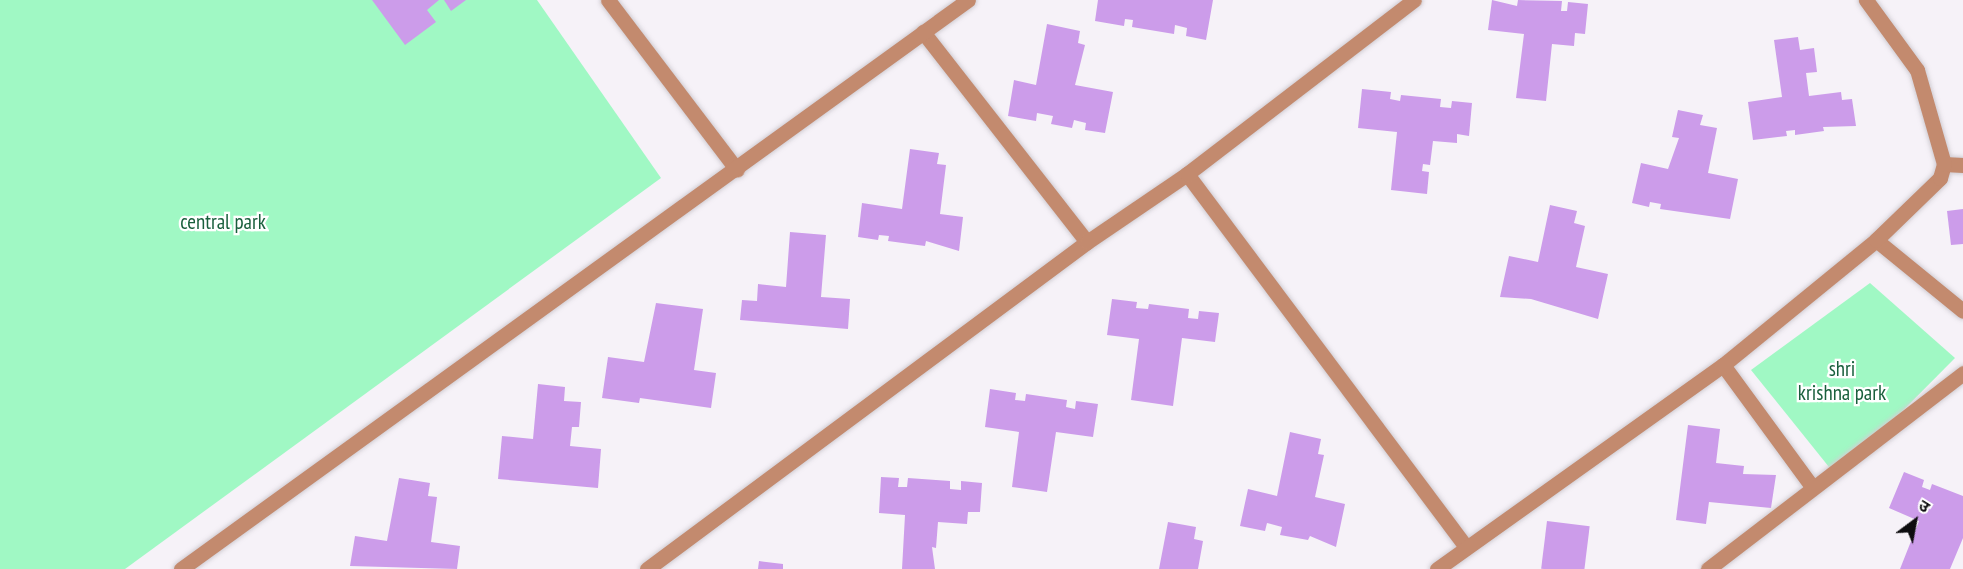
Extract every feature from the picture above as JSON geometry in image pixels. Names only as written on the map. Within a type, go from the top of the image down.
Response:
[{"type":"street","points":[[608,0],[737,170]]},
{"type":"street","points":[[181,569],[737,170],[968,0]]},
{"type":"street","points":[[647,569],[1087,242],[1187,174],[1414,0]]},
{"type":"street","points":[[1437,569],[1465,546],[1723,365],[1876,240],[1931,189],[1944,165],[1917,70],[1866,0]]},
{"type":"street","points":[[924,32],[1087,242]]},
{"type":"street","points":[[1944,165],[1963,165]]},
{"type":"street","points":[[1187,174],[1465,546]]},
{"type":"street","points":[[1876,240],[1963,312]]},
{"type":"street","points":[[1723,365],[1812,488]]},
{"type":"street","points":[[1708,569],[1963,373]]},
{"type":"green space","name":"central park","points":[[0,0],[537,0],[661,178],[125,569],[0,569]]},
{"type":"green space","name":"shri krishna park","points":[[1870,283],[1955,358],[1837,477],[1751,370]]},
{"type":"building","points":[[372,0],[439,0],[427,10],[436,22],[405,45]]},
{"type":"building","points":[[444,0],[466,0],[451,11]]},
{"type":"building","points":[[1098,0],[1213,0],[1206,40],[1186,36],[1187,28],[1175,25],[1174,34],[1132,27],[1133,20],[1125,19],[1124,26],[1095,21]]},
{"type":"building","points":[[1492,0],[1517,6],[1518,0],[1562,1],[1561,11],[1567,11],[1568,2],[1588,4],[1585,34],[1575,33],[1574,46],[1552,44],[1546,101],[1516,98],[1524,34],[1488,30]]},
{"type":"building","points":[[1047,24],[1080,31],[1078,43],[1085,45],[1075,85],[1113,92],[1105,133],[1085,130],[1086,123],[1074,120],[1072,128],[1051,124],[1053,116],[1037,113],[1036,121],[1008,116],[1014,80],[1036,85]]},
{"type":"building","points":[[1798,37],[1800,50],[1814,48],[1817,72],[1806,73],[1809,96],[1841,92],[1842,100],[1852,99],[1856,126],[1823,127],[1824,131],[1795,135],[1795,130],[1786,131],[1787,136],[1753,140],[1748,102],[1782,97],[1774,40]]},
{"type":"building","points":[[1362,89],[1391,92],[1390,99],[1400,101],[1401,95],[1441,99],[1440,107],[1451,108],[1452,101],[1472,103],[1469,136],[1457,134],[1457,143],[1433,141],[1430,165],[1423,164],[1422,171],[1429,172],[1427,194],[1391,190],[1397,132],[1358,128]]},
{"type":"building","points":[[1678,110],[1703,115],[1700,125],[1717,128],[1708,173],[1738,179],[1730,219],[1660,209],[1661,204],[1650,202],[1649,207],[1632,203],[1641,163],[1668,169],[1679,138],[1672,137]]},
{"type":"building","points":[[910,149],[939,153],[937,164],[946,165],[940,214],[963,217],[959,251],[926,241],[925,246],[888,241],[889,236],[879,235],[878,240],[858,237],[862,203],[902,209]]},
{"type":"building","points":[[1550,205],[1577,211],[1574,223],[1585,226],[1576,267],[1608,274],[1598,319],[1531,299],[1500,297],[1509,256],[1538,262]]},
{"type":"building","points":[[1963,209],[1963,244],[1951,245],[1947,211]]},
{"type":"building","points":[[790,232],[826,235],[821,297],[850,299],[848,329],[740,320],[742,300],[757,301],[758,284],[786,287]]},
{"type":"building","points":[[1112,299],[1137,302],[1136,308],[1148,309],[1149,304],[1189,309],[1188,318],[1198,319],[1199,311],[1219,313],[1215,342],[1182,338],[1173,406],[1131,400],[1139,339],[1107,335]]},
{"type":"building","points":[[656,303],[703,309],[694,370],[716,373],[711,408],[640,398],[639,403],[602,398],[608,357],[644,362]]},
{"type":"building","points":[[538,384],[565,387],[564,401],[581,402],[579,427],[572,427],[570,446],[601,449],[598,488],[498,479],[502,436],[533,439]]},
{"type":"building","points":[[990,389],[1016,393],[1015,400],[1025,401],[1026,394],[1067,400],[1066,407],[1075,409],[1076,401],[1098,404],[1093,437],[1056,432],[1047,492],[1012,487],[1019,432],[985,427]]},
{"type":"building","points":[[1688,425],[1720,429],[1716,463],[1744,466],[1743,474],[1776,475],[1771,508],[1709,502],[1706,524],[1676,520]]},
{"type":"building","points":[[1290,432],[1321,439],[1318,454],[1324,455],[1315,497],[1345,504],[1336,547],[1310,536],[1308,540],[1280,535],[1282,527],[1267,523],[1265,531],[1240,526],[1248,489],[1277,496]]},
{"type":"building","points":[[1904,472],[1924,480],[1922,487],[1930,490],[1932,484],[1963,496],[1963,538],[1950,569],[1900,569],[1919,521],[1889,508]]},
{"type":"building","points":[[881,477],[899,478],[898,487],[907,487],[908,478],[950,481],[950,489],[961,490],[961,481],[982,483],[980,512],[968,512],[967,524],[938,522],[936,548],[932,547],[935,569],[902,569],[905,515],[879,513]]},
{"type":"building","points":[[399,478],[430,483],[428,496],[437,497],[431,542],[460,546],[457,569],[350,566],[355,536],[387,541]]},
{"type":"building","points":[[1547,521],[1590,526],[1584,569],[1541,569]]},
{"type":"building","points":[[1168,522],[1196,527],[1194,539],[1203,541],[1198,569],[1159,569]]},
{"type":"building","points":[[759,561],[783,564],[783,569],[758,569]]}]
